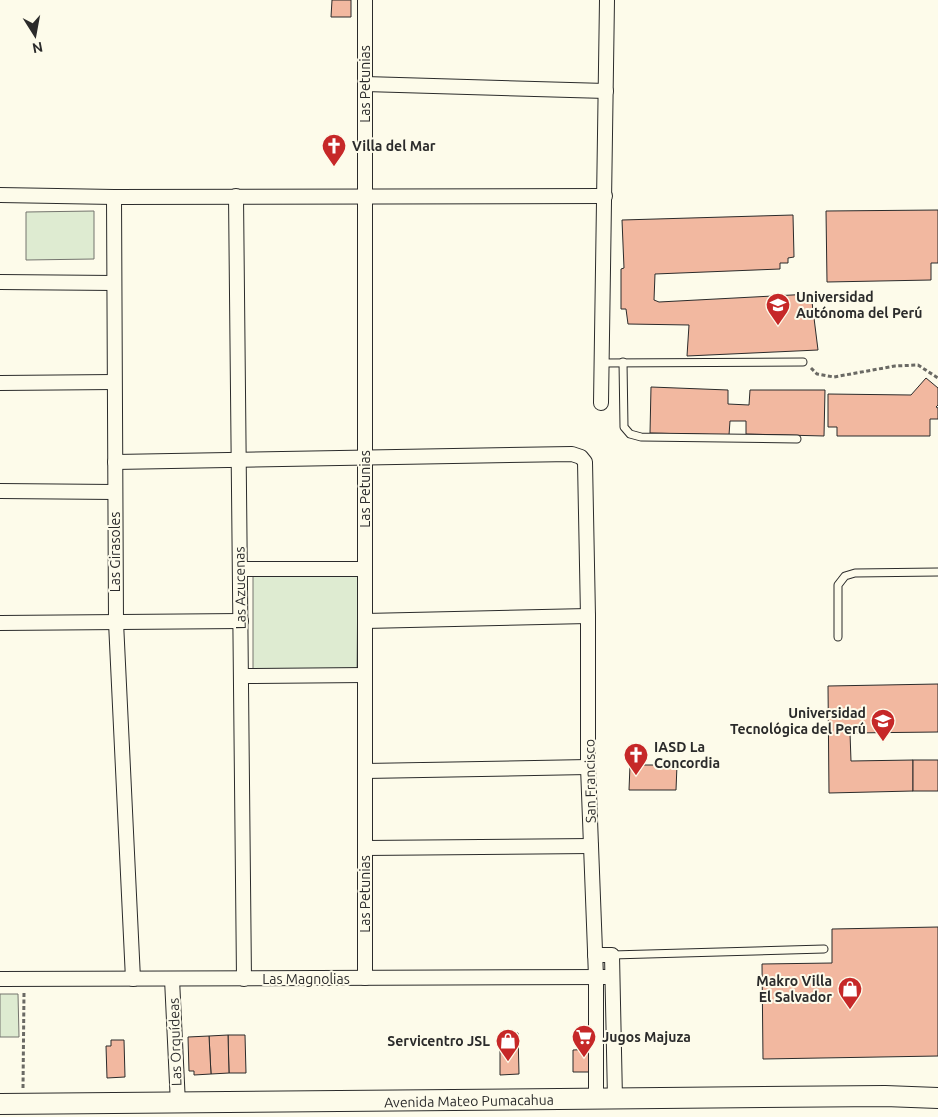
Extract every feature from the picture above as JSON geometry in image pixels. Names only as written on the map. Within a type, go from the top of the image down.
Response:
[{"type":"main road","points":[[728,1098],[783,1085],[938,1084]]},
{"type":"main road","name":"Avenida Mateo Pumacahua","points":[[0,1104],[178,1104],[885,1096],[938,1098]]},
{"type":"street","name":"Las Petunias","points":[[365,0],[365,978]]},
{"type":"street","points":[[601,403],[607,0]]},
{"type":"street","points":[[365,84],[606,91]]},
{"type":"street","points":[[0,195],[114,197],[605,196]]},
{"type":"street","name":"Las Azucenas","points":[[236,196],[244,979]]},
{"type":"street","name":"Las Girasoles","points":[[114,197],[116,622],[133,980]]},
{"type":"street","points":[[0,282],[114,283]]},
{"type":"street","points":[[0,384],[114,382]]},
{"type":"street","name":"San Francisco","points":[[365,458],[572,454],[581,456],[585,462],[588,768],[596,977],[606,1099]]},
{"type":"street","points":[[115,462],[365,458]]},
{"type":"street","points":[[0,491],[115,492]]},
{"type":"street","points":[[240,569],[365,569]]},
{"type":"street","points":[[365,621],[588,616]]},
{"type":"street","points":[[0,623],[240,621]]},
{"type":"street","points":[[241,676],[365,675]]},
{"type":"street","points":[[365,771],[588,768]]},
{"type":"street","points":[[365,848],[591,846]]},
{"type":"street","points":[[595,955],[612,955],[606,1099]]},
{"type":"street","name":"Las Magnolias","points":[[0,979],[612,977]]},
{"type":"street","name":"Las Orquídeas","points":[[172,979],[178,1104]]},
{"type":"lane","points":[[623,362],[624,427],[630,434],[640,437],[797,439]]},
{"type":"lane","points":[[602,363],[803,362]]},
{"type":"lane","points":[[838,637],[838,585],[846,576],[855,573],[938,572]]},
{"type":"lane","points":[[612,955],[824,949]]},
{"type":"path","points":[[803,362],[817,374],[834,377],[895,366],[918,365],[938,378]]},
{"type":"path","points":[[23,1104],[25,980]]},
{"type":"green space","points":[[94,211],[94,259],[26,260],[26,212]]},
{"type":"green space","points":[[253,573],[358,573],[357,671],[253,671]]},
{"type":"green space","points":[[0,994],[18,994],[19,1037],[0,1037]]},
{"type":"building","points":[[332,0],[351,0],[351,17],[331,17]]},
{"type":"building","points":[[938,210],[938,263],[931,263],[931,280],[827,282],[826,211]]},
{"type":"building","points":[[793,215],[794,257],[788,258],[788,263],[780,263],[780,269],[655,274],[654,300],[659,302],[811,294],[818,350],[687,356],[689,325],[628,324],[626,309],[621,309],[621,269],[624,268],[622,220]]},
{"type":"building","points":[[926,378],[938,388],[938,405],[936,407],[938,408],[938,419],[930,419],[930,436],[837,436],[837,427],[828,427],[828,394],[911,395]]},
{"type":"building","points":[[651,387],[728,390],[728,404],[749,405],[750,390],[825,390],[824,436],[746,434],[746,421],[730,421],[729,435],[650,433]]},
{"type":"building","name":"Universidad Tecnológica del Perú","points":[[938,684],[938,732],[850,733],[851,761],[913,760],[913,791],[829,793],[828,686]]},
{"type":"building","points":[[913,760],[938,760],[938,791],[913,791]]},
{"type":"building","points":[[630,765],[677,765],[676,790],[629,790]]},
{"type":"building","name":"Makro Villa El Salvador","points":[[938,927],[938,1056],[763,1059],[762,964],[832,963],[832,929]]},
{"type":"building","points":[[506,1033],[518,1033],[519,1074],[500,1075],[500,1037],[506,1037]]},
{"type":"building","points":[[228,1035],[245,1035],[246,1073],[229,1073]]},
{"type":"building","points":[[228,1035],[229,1073],[211,1074],[209,1036]]},
{"type":"building","points":[[209,1036],[211,1074],[194,1075],[194,1071],[189,1071],[188,1037]]},
{"type":"building","points":[[111,1040],[124,1040],[125,1077],[107,1078],[106,1046],[111,1046]]},
{"type":"building","name":"Jugos Majuza","points":[[595,1049],[592,1072],[573,1072],[573,1050]]},
{"type":"place","name":"Villa del Mar","points":[[334,167]]},
{"type":"place","name":"Universidad Autónoma del Perú","points":[[778,326]]},
{"type":"place","name":"Universidad Tecnológica del Perú","points":[[883,742]]},
{"type":"place","name":"IASD La Concordia","points":[[636,776]]},
{"type":"place","name":"Makro Villa El Salvador","points":[[850,1010]]},
{"type":"place","name":"Jugos Majuza","points":[[584,1058]]},
{"type":"place","name":"Servicentro JSL","points":[[508,1062]]}]
